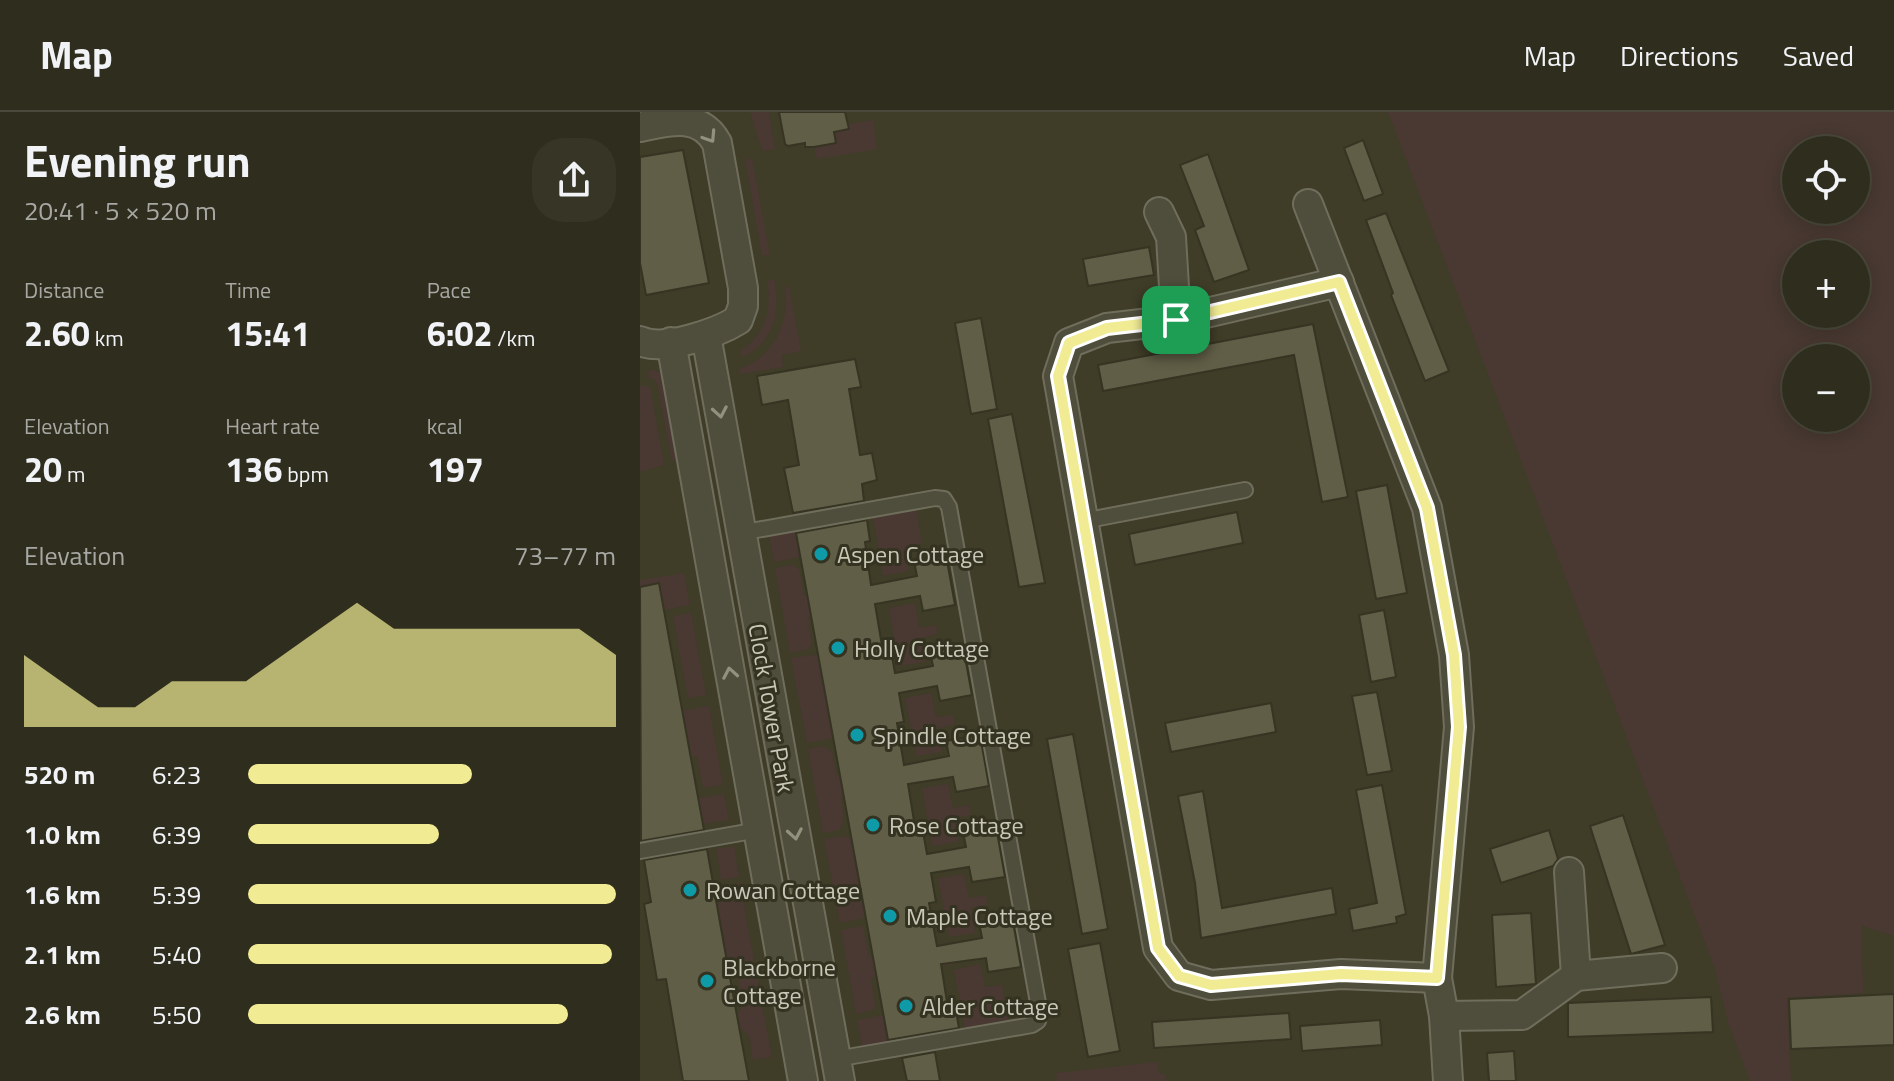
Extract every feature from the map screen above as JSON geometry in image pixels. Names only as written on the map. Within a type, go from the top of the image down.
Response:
[{"type":"street","points":[[640,341],[646,344],[671,342],[706,335],[738,320],[743,306],[743,288],[717,143],[711,133],[691,121],[645,122]]},
{"type":"street","points":[[1308,204],[1427,508],[1454,655],[1459,727],[1437,978],[1444,1016],[1448,1081]]},
{"type":"street","points":[[1159,212],[1171,237],[1176,320]]},
{"type":"street","points":[[1339,282],[1176,320],[1107,328],[1069,343],[1058,376],[1158,948],[1179,976],[1211,985],[1341,974],[1437,978]]},
{"type":"street","name":"Clock Tower Park","points":[[706,335],[838,1070]]},
{"type":"street","name":"Clock Tower Park","points":[[671,342],[803,1081]]},
{"type":"street","points":[[702,519],[738,523]]},
{"type":"street","points":[[722,625],[756,619]]},
{"type":"street","points":[[740,730],[756,721],[774,722]]},
{"type":"street","points":[[752,796],[770,796],[787,791]]},
{"type":"street","points":[[1569,872],[1576,976]]},
{"type":"street","points":[[771,900],[806,894]]},
{"type":"street","points":[[1444,1016],[1522,1015],[1576,976],[1662,968]]},
{"type":"street","points":[[789,1003],[824,998]]},
{"type":"lane","points":[[1083,521],[1245,490]]},
{"type":"lane","points":[[738,523],[935,498],[944,499],[949,507],[1040,1014],[1038,1021],[1032,1025],[838,1070]]},
{"type":"lane","points":[[640,851],[758,830]]},
{"type":"shaded area","points":[[750,112],[769,112],[775,149],[762,151]]},
{"type":"shaded area","points":[[1388,112],[1894,112],[1894,936],[1862,926],[1863,993],[1787,998],[1791,1081],[1750,1081],[1729,1025],[1715,969]]},
{"type":"shaded area","points":[[873,120],[877,149],[817,159],[814,147],[836,143],[834,132],[848,129],[848,124]]},
{"type":"shaded area","points":[[752,158],[770,254],[762,256],[745,160]]},
{"type":"shaded area","points":[[774,279],[776,303],[773,324],[762,343],[743,357],[740,351],[756,337],[765,320],[769,302],[767,281]]},
{"type":"shaded area","points":[[789,286],[801,351],[782,355],[783,367],[740,374],[739,369],[762,356],[777,337],[785,313],[785,287]]},
{"type":"shaded area","points":[[649,369],[663,373],[680,456],[672,462],[658,386],[654,379],[648,378]]},
{"type":"shaded area","points":[[640,386],[650,386],[664,465],[640,472]]},
{"type":"shaded area","points":[[916,508],[922,544],[905,548],[909,571],[883,576],[873,516]]},
{"type":"shaded area","points":[[796,530],[800,557],[774,562],[769,535]]},
{"type":"shaded area","points":[[792,565],[799,569],[804,596],[877,583],[880,604],[808,617],[812,644],[807,650],[790,653],[775,568]]},
{"type":"shaded area","points":[[684,573],[690,605],[664,610],[659,584],[640,587],[640,580]]},
{"type":"shaded area","points":[[915,603],[919,628],[936,625],[938,634],[921,638],[925,662],[899,666],[889,608]]},
{"type":"shaded area","points":[[691,613],[706,695],[688,698],[673,616]]},
{"type":"shaded area","points":[[820,654],[823,681],[893,668],[833,738],[807,743],[791,658]]},
{"type":"shaded area","points":[[931,693],[936,717],[953,715],[955,724],[938,728],[942,752],[916,756],[905,698]]},
{"type":"shaded area","points":[[709,706],[723,785],[703,788],[697,756],[647,765],[682,711]]},
{"type":"shaded area","points":[[824,746],[832,752],[837,776],[917,761],[921,783],[841,797],[844,820],[839,830],[823,833],[808,749]]},
{"type":"shaded area","points":[[948,784],[953,808],[969,805],[971,815],[954,818],[958,842],[932,846],[922,788]]},
{"type":"shaded area","points":[[724,794],[729,820],[703,824],[698,798]]},
{"type":"shaded area","points":[[843,836],[852,839],[856,861],[926,848],[932,880],[861,891],[866,918],[840,923],[824,839]]},
{"type":"shaded area","points":[[734,846],[739,877],[721,880],[716,849]]},
{"type":"shaded area","points":[[964,874],[969,898],[986,895],[987,905],[971,908],[975,933],[949,937],[938,878]]},
{"type":"shaded area","points":[[740,883],[755,966],[729,971],[724,945],[655,957],[718,915],[714,887]]},
{"type":"shaded area","points":[[863,926],[869,957],[950,942],[954,964],[871,978],[876,1009],[856,1014],[841,930]]},
{"type":"shaded area","points":[[980,964],[985,987],[1002,985],[1008,1020],[965,1028],[954,970]]},
{"type":"shaded area","points":[[756,972],[772,1057],[753,1060],[749,1035],[740,1028],[676,1037],[673,1025],[739,1012],[743,1005],[738,976]]},
{"type":"shaded area","points":[[884,1015],[888,1042],[862,1046],[857,1020]]},
{"type":"shaded area","points":[[1158,1062],[1159,1074],[1165,1074],[1166,1081],[1057,1081],[1056,1073]]},
{"type":"building","points":[[779,112],[845,112],[849,129],[834,132],[836,143],[814,147],[805,147],[805,143],[788,146]]},
{"type":"building","points":[[1363,140],[1383,194],[1364,201],[1344,148]]},
{"type":"building","points":[[683,150],[709,283],[646,295],[640,263],[640,157]]},
{"type":"building","points":[[1208,154],[1249,270],[1214,282],[1195,230],[1204,226],[1180,165]]},
{"type":"building","points":[[1386,213],[1449,371],[1425,381],[1366,220]]},
{"type":"building","points":[[1149,247],[1154,275],[1088,286],[1083,259]]},
{"type":"building","points":[[981,318],[997,409],[971,414],[955,323]]},
{"type":"building","points":[[1313,324],[1348,497],[1322,502],[1294,355],[1103,391],[1098,365]]},
{"type":"building","points":[[855,359],[861,387],[849,389],[860,455],[872,453],[877,480],[862,484],[864,501],[793,513],[784,468],[799,465],[788,400],[762,405],[757,376]]},
{"type":"building","points":[[1012,414],[1045,583],[1019,587],[988,419]]},
{"type":"building","points":[[1387,485],[1407,593],[1376,599],[1356,491]]},
{"type":"building","points":[[1237,512],[1243,543],[1135,565],[1129,534]]},
{"type":"building","points":[[867,520],[870,541],[865,542],[871,585],[917,576],[914,562],[946,555],[955,605],[923,611],[920,596],[875,604],[882,646],[890,645],[895,673],[933,666],[930,652],[963,646],[972,695],[940,701],[937,686],[899,693],[904,722],[897,723],[904,765],[949,756],[946,741],[980,735],[989,786],[956,792],[953,777],[908,784],[915,827],[922,826],[927,854],[966,847],[963,832],[996,826],[1005,877],[972,882],[969,867],[931,873],[936,902],[929,903],[937,946],[982,938],[979,922],[1012,916],[1021,967],[988,972],[986,958],[941,964],[948,1008],[955,1006],[959,1028],[888,1040],[796,533]]},
{"type":"building","points":[[659,583],[704,830],[641,841],[640,587]]},
{"type":"building","points":[[1384,610],[1396,677],[1371,682],[1359,615]]},
{"type":"building","points":[[1377,692],[1392,771],[1367,775],[1352,696]]},
{"type":"building","points":[[1271,703],[1276,732],[1171,752],[1165,723]]},
{"type":"building","points":[[1073,734],[1108,929],[1082,934],[1047,739]]},
{"type":"building","points":[[1382,785],[1406,914],[1396,917],[1397,923],[1353,931],[1349,909],[1377,903],[1356,790]]},
{"type":"building","points":[[1203,791],[1222,908],[1332,888],[1336,914],[1201,938],[1195,883],[1178,796]]},
{"type":"building","points":[[1623,815],[1665,945],[1631,954],[1590,826]]},
{"type":"building","points":[[1549,830],[1558,859],[1553,866],[1501,883],[1490,849]]},
{"type":"building","points":[[707,849],[749,1081],[683,1081],[666,979],[657,980],[644,904],[651,902],[644,860]]},
{"type":"building","points":[[1531,913],[1536,984],[1496,987],[1492,915]]},
{"type":"building","points":[[1100,943],[1120,1051],[1088,1057],[1068,949]]},
{"type":"building","points":[[1894,994],[1894,1045],[1791,1049],[1789,999]]},
{"type":"building","points":[[1711,997],[1713,1032],[1568,1037],[1568,1003]]},
{"type":"building","points":[[1289,1013],[1291,1039],[1154,1048],[1152,1022]]},
{"type":"building","points":[[1380,1020],[1382,1045],[1302,1051],[1300,1026]]},
{"type":"building","points":[[1514,1051],[1516,1081],[1489,1081],[1487,1053]]},
{"type":"building","points":[[935,1052],[940,1081],[907,1081],[902,1058]]},
{"type":"place","name":"Aspen Cottage","points":[[821,554]]},
{"type":"place","name":"Holly Cottage","points":[[838,648]]},
{"type":"place","name":"Spindle Cottage","points":[[857,735]]},
{"type":"place","name":"Rose Cottage","points":[[873,825]]},
{"type":"place","name":"Rowan Cottage","points":[[690,890]]},
{"type":"place","name":"Maple Cottage","points":[[890,916]]},
{"type":"place","name":"Blackborne Cottage","points":[[707,981]]},
{"type":"place","name":"Alder Cottage","points":[[906,1006]]},
{"type":"route","points":[[1339,282],[1369,353],[1427,508],[1454,655],[1459,727],[1437,978],[1341,974],[1211,985],[1179,976],[1158,948],[1058,376],[1069,343],[1107,328],[1176,320],[1339,282]]}]
